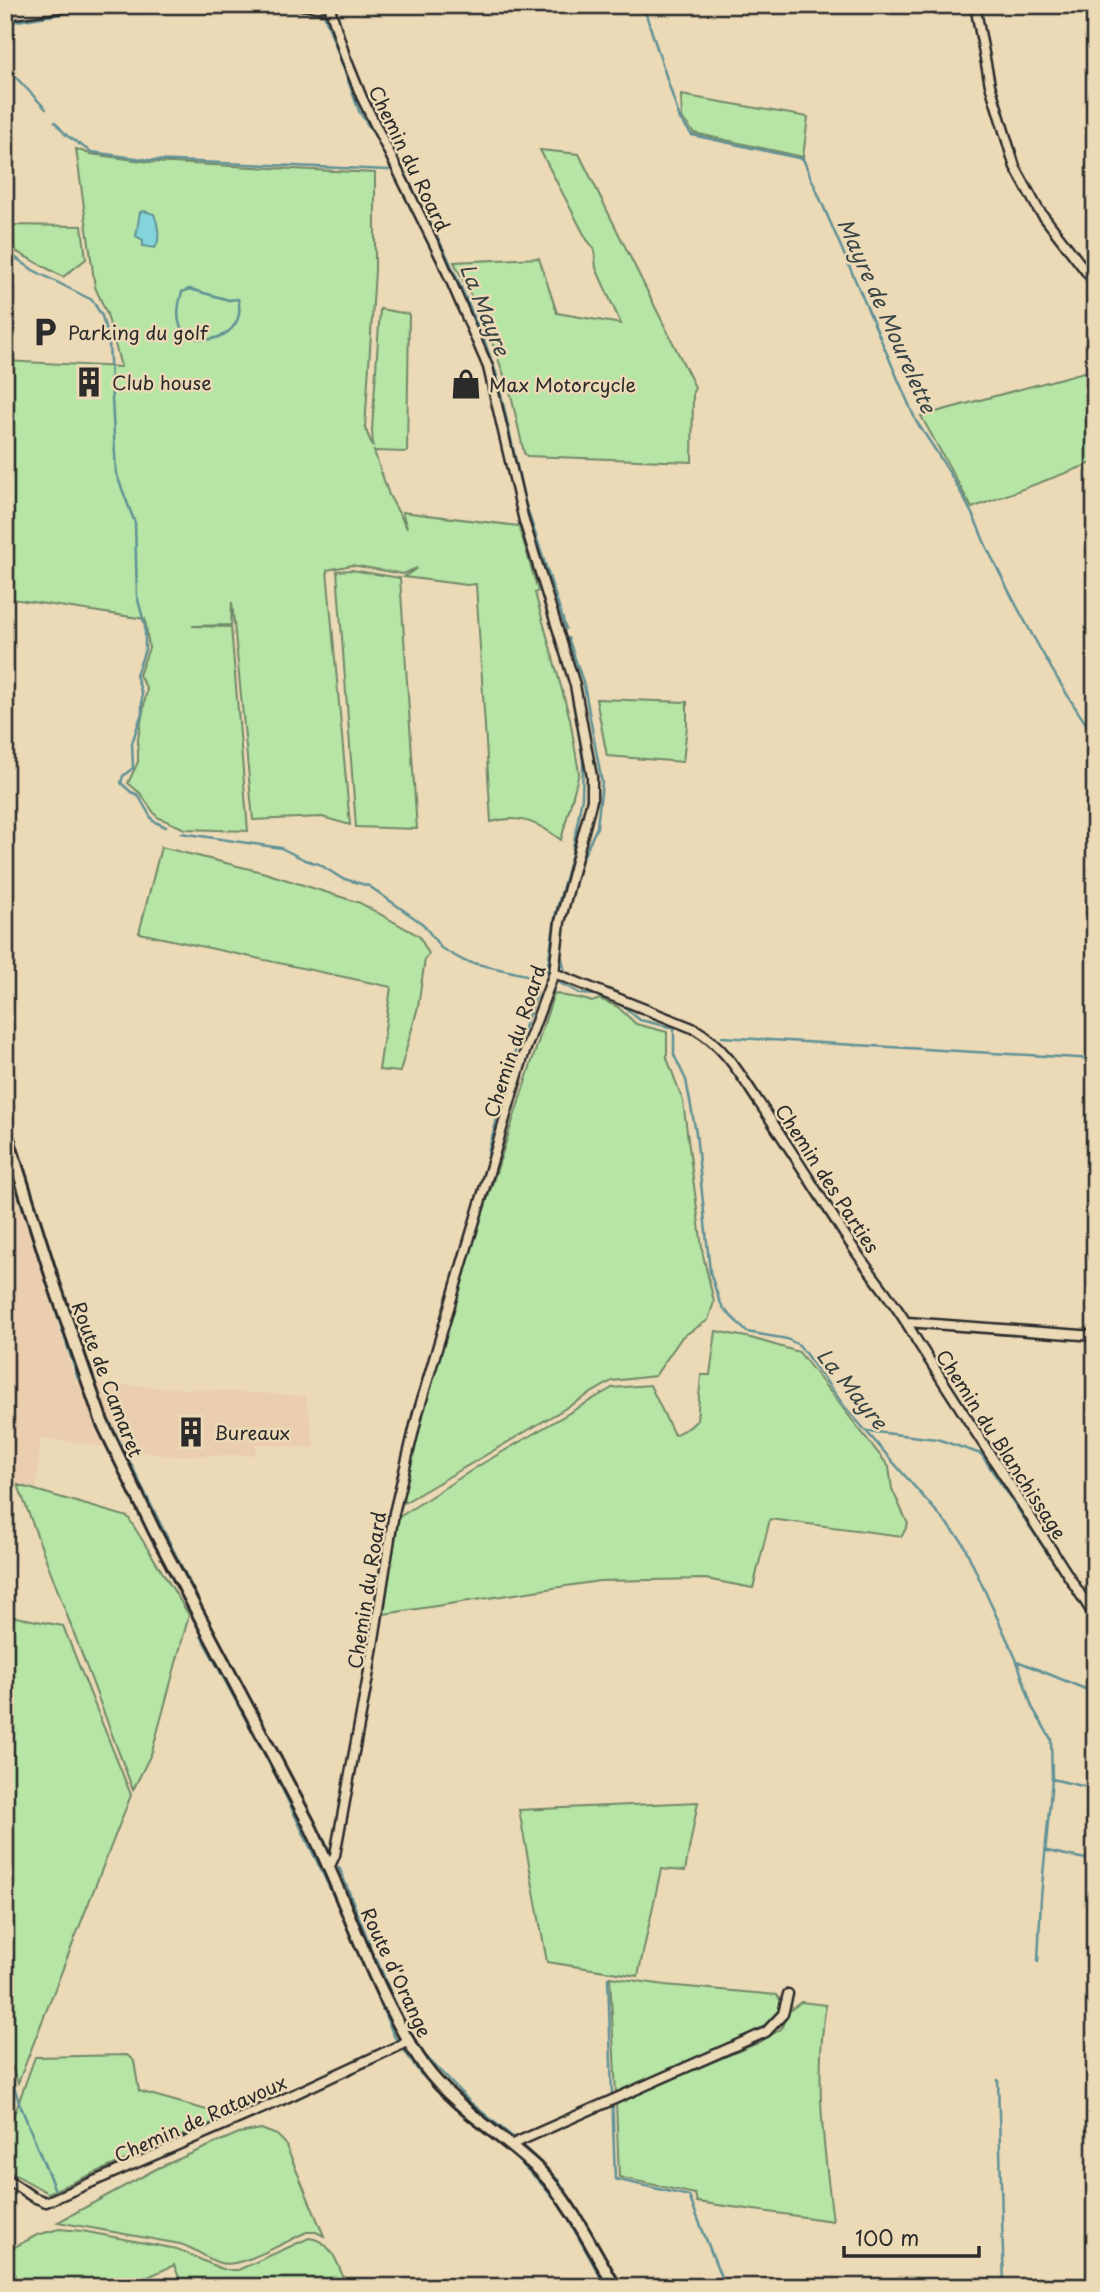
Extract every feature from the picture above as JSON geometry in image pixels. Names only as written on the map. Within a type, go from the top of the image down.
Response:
[{"type":"main road","name":"Route de Camaret","points":[[5,1129],[53,1281],[102,1422],[206,1629]]},
{"type":"main road","name":"Route d'Orange","points":[[206,1629],[330,1866],[366,1952],[409,2041],[441,2085],[513,2146],[556,2190],[615,2287]]},
{"type":"street","points":[[5,15],[79,5]]},
{"type":"street","points":[[302,5],[329,5]]},
{"type":"street","name":"Chemin du Roard","points":[[329,5],[362,98],[442,258],[488,367],[524,521],[575,685],[592,778],[592,800],[559,922],[554,973],[524,1054],[418,1413],[394,1513],[369,1671],[335,1855],[330,1866]]},
{"type":"street","points":[[975,5],[990,85],[1015,167],[1038,209],[1095,283]]},
{"type":"street","name":"Chemin des Parties","points":[[554,973],[695,1029],[717,1046],[727,1056],[777,1128],[856,1251],[907,1322]]},
{"type":"street","points":[[907,1322],[1095,1336]]},
{"type":"street","name":"Chemin du Blanchissage","points":[[907,1322],[1095,1617]]},
{"type":"street","points":[[513,2146],[766,2032],[783,2014],[788,1994]]},
{"type":"street","name":"Chemin de Ratavoux","points":[[5,2178],[33,2197],[46,2202],[275,2103],[409,2041]]},
{"type":"shaded area","points":[[5,1156],[76,1382],[306,1396],[315,1448],[256,1444],[256,1455],[170,1456],[41,1438],[36,1491],[11,1482],[5,1471]]},
{"type":"green space","points":[[681,95],[808,117],[803,157],[694,133],[682,118]]},
{"type":"green space","points":[[76,149],[90,154],[150,162],[375,173],[375,271],[365,428],[373,447],[380,309],[409,314],[407,452],[374,451],[389,495],[407,528],[402,512],[519,526],[570,719],[579,773],[561,840],[529,822],[511,819],[491,822],[476,584],[404,577],[417,568],[403,574],[352,565],[327,570],[350,825],[322,817],[253,820],[232,602],[231,625],[192,626],[231,627],[248,831],[185,829],[157,817],[140,793],[128,783],[138,762],[138,739],[147,689],[139,675],[149,648],[145,619],[5,598],[5,361],[121,367],[107,314],[95,287]]},
{"type":"green space","points":[[540,150],[579,154],[695,387],[692,462],[527,456],[524,453],[511,395],[487,328],[454,262],[539,258],[557,313],[621,324],[596,268],[594,248],[587,240]]},
{"type":"green space","points":[[5,225],[82,226],[86,259],[63,277],[17,252]]},
{"type":"green space","points":[[1095,369],[1095,462],[972,508],[921,416]]},
{"type":"green space","points":[[352,570],[400,578],[417,829],[356,827],[337,571]]},
{"type":"green space","points":[[596,699],[687,702],[683,762],[607,756]]},
{"type":"green space","points":[[161,847],[262,872],[360,903],[419,936],[429,954],[425,959],[418,1007],[400,1072],[379,1070],[391,987],[139,933]]},
{"type":"green space","points":[[554,993],[592,1002],[600,999],[618,1007],[636,1024],[667,1032],[667,1058],[683,1101],[703,1255],[714,1302],[708,1320],[682,1337],[655,1376],[612,1381],[404,1503],[402,1492],[441,1343]]},
{"type":"green space","points":[[716,1331],[799,1352],[889,1467],[892,1489],[908,1524],[902,1536],[770,1519],[753,1588],[706,1579],[599,1581],[384,1614],[396,1519],[480,1465],[612,1388],[650,1385],[674,1435],[690,1427],[697,1420],[701,1375],[710,1375]]},
{"type":"green space","points":[[18,1485],[128,1517],[189,1615],[152,1752],[133,1790]]},
{"type":"green space","points":[[5,1615],[63,1626],[131,1795],[18,2083],[5,2050]]},
{"type":"green space","points":[[698,1802],[685,1871],[661,1869],[638,1976],[547,1962],[519,1810]]},
{"type":"green space","points":[[610,1977],[777,1995],[781,2001],[780,2009],[759,2031],[616,2094]]},
{"type":"green space","points":[[801,2002],[826,2005],[822,2032],[821,2086],[833,2221],[697,2202],[695,2194],[619,2177],[616,2102],[758,2043],[781,2029],[788,2012]]},
{"type":"green space","points":[[127,2055],[134,2061],[139,2091],[228,2116],[48,2193],[5,2169],[5,2140],[35,2057]]},
{"type":"green space","points":[[261,2129],[277,2135],[285,2143],[324,2236],[307,2232],[251,2258],[229,2264],[215,2261],[180,2244],[58,2222],[158,2168],[239,2133]]},
{"type":"green space","points":[[59,2229],[177,2249],[224,2270],[238,2270],[309,2238],[317,2240],[329,2249],[347,2287],[183,2287],[174,2265],[126,2287],[5,2287],[5,2252],[37,2235]]},
{"type":"water","points":[[140,212],[154,214],[158,227],[155,248],[143,246],[143,240],[136,236]]},
{"type":"waterway","name":"La Mayre","points":[[5,23],[115,5]]},
{"type":"waterway","name":"La Mayre","points":[[278,5],[324,14],[359,111],[381,145]]},
{"type":"waterway","name":"Mayre de Mourelette","points":[[643,5],[680,119],[692,135],[803,159],[916,421],[963,496],[989,552],[1040,648],[1095,737]]},
{"type":"waterway","points":[[5,66],[46,109]]},
{"type":"waterway","name":"La Mayre","points":[[374,113],[447,256],[482,334],[497,376],[525,502],[566,629]]},
{"type":"waterway","points":[[55,122],[66,135],[91,152],[150,160],[389,170]]},
{"type":"waterway","points":[[5,239],[13,256],[33,270],[92,300],[102,316],[109,343],[116,473],[135,523],[137,596],[145,626],[145,650],[136,675],[142,694],[142,713],[132,743],[133,768],[123,776],[121,783],[138,795],[153,821],[166,827]]},
{"type":"waterway","points":[[190,289],[229,300],[238,299],[239,313],[235,324],[217,338],[195,338],[186,333],[180,325],[178,309],[182,292],[190,289]]},
{"type":"waterway","points":[[568,638],[584,685],[602,783],[597,827],[578,868]]},
{"type":"waterway","name":"La Mayre","points":[[572,853],[582,797],[583,762],[574,701]]},
{"type":"waterway","points":[[1091,721],[1095,719]]},
{"type":"waterway","points":[[181,833],[281,848],[319,864],[341,878],[369,886],[423,924],[441,948],[464,961],[526,975],[538,984],[514,1054],[488,1153]]},
{"type":"waterway","name":"La Mayre","points":[[547,971],[556,912],[571,857]]},
{"type":"waterway","points":[[560,949],[565,973]]},
{"type":"waterway","name":"La Mayre","points":[[554,980],[581,994],[598,995],[619,1003],[640,1020],[674,1028],[674,1055],[686,1080],[696,1133],[710,1272],[724,1309],[747,1332],[787,1339],[799,1345],[845,1407],[962,1541],[1017,1661],[1095,1693]]},
{"type":"waterway","points":[[722,1037],[1095,1059]]},
{"type":"waterway","points":[[5,1109],[65,1299]]},
{"type":"waterway","points":[[5,1153],[78,1379]]},
{"type":"waterway","points":[[102,1406],[213,1630],[330,1851]]},
{"type":"waterway","points":[[867,1431],[937,1439],[981,1454],[1095,1624]]},
{"type":"waterway","points":[[201,1636],[277,1778],[345,1920],[394,2036],[420,2073],[435,2087]]},
{"type":"waterway","points":[[1017,1661],[1032,1707],[1051,1739],[1052,1779],[1038,1962]]},
{"type":"waterway","points":[[1052,1779],[1095,1789]]},
{"type":"waterway","points":[[1047,1851],[1095,1861]]},
{"type":"waterway","points":[[339,1867],[370,1945]]},
{"type":"waterway","points":[[376,1958],[404,2024]]},
{"type":"waterway","points":[[608,1978],[615,2179],[689,2196],[725,2287]]},
{"type":"waterway","points":[[420,2050],[471,2103],[515,2139]]},
{"type":"waterway","points":[[5,2060],[54,2188]]},
{"type":"waterway","points":[[998,2080],[1004,2287]]},
{"type":"waterway","points":[[501,2144],[562,2208],[606,2287]]},
{"type":"waterway","points":[[522,2145],[560,2182],[575,2209]]},
{"type":"waterway","points":[[605,2260],[622,2287]]},
{"type":"place","name":"Parking du golf","points":[[45,332]]},
{"type":"place","name":"Club house","points":[[89,382]]},
{"type":"place","name":"Max Motorcycle","points":[[466,384]]},
{"type":"place","name":"Bureaux","points":[[191,1432]]}]
